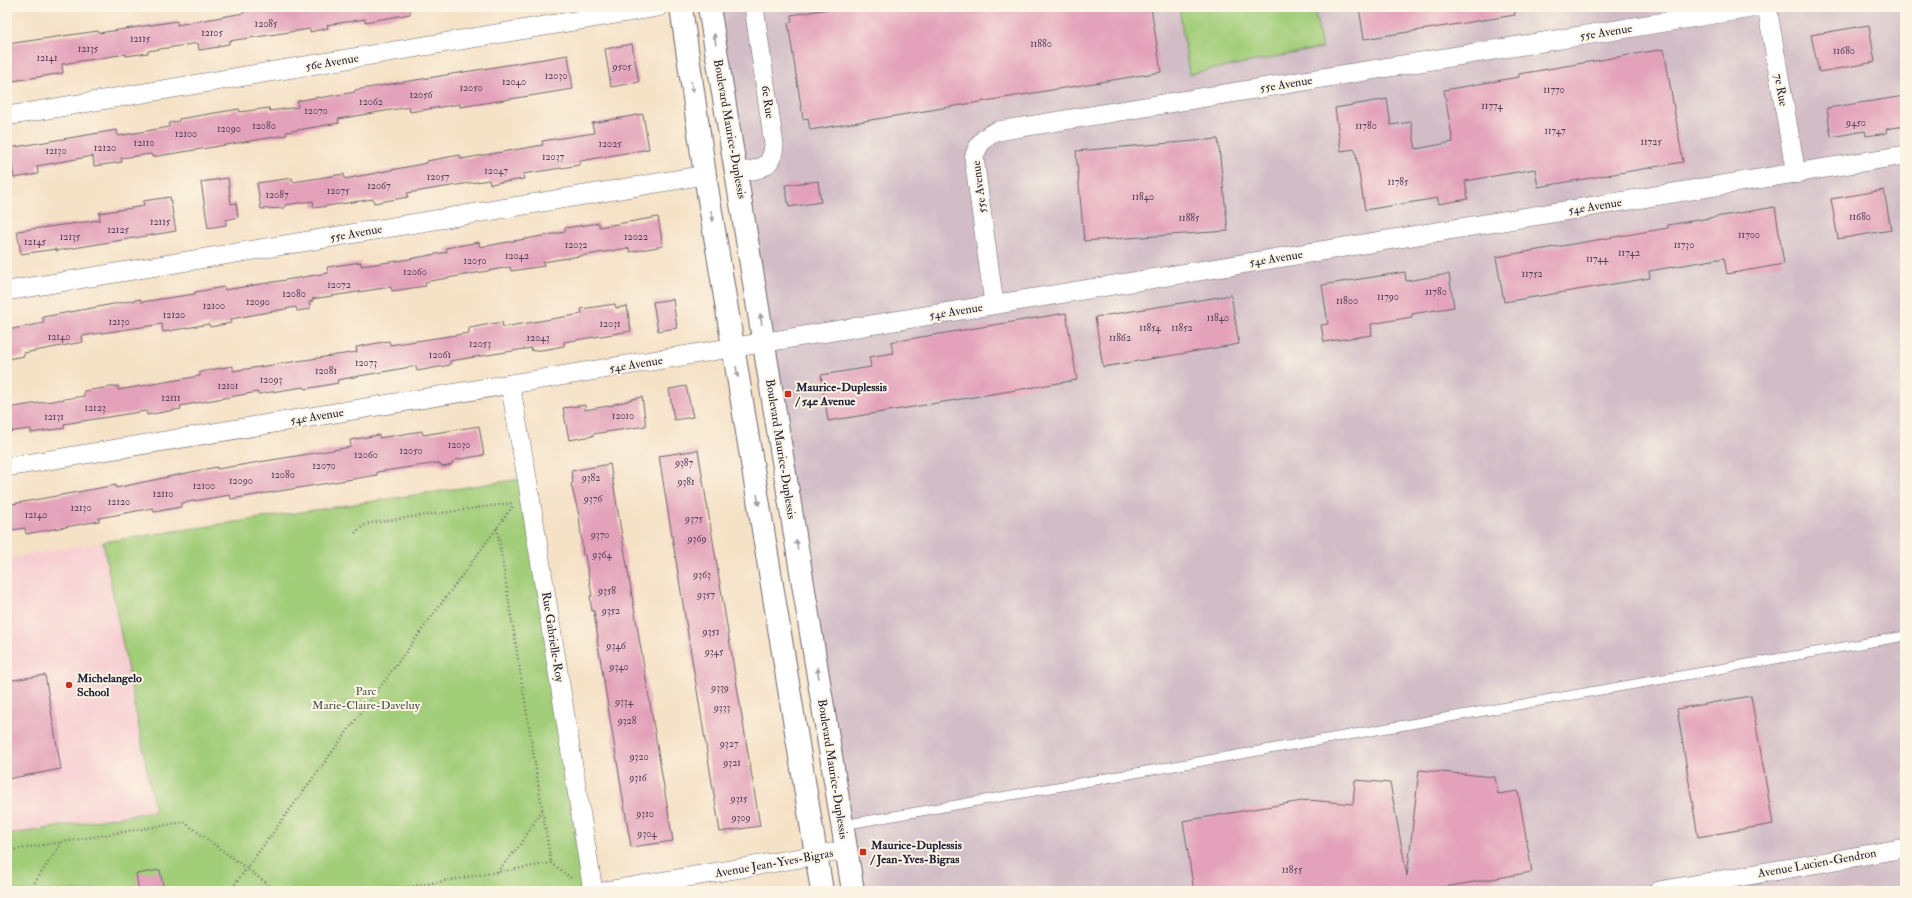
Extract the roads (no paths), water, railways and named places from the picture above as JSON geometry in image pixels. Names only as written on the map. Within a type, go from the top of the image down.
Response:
[{"type":"street","name":"56e Avenue","points":[[7,116],[658,7]]},
{"type":"street","points":[[681,7],[705,175],[822,891]]},
{"type":"street","name":"Boulevard Maurice-Duplessis","points":[[709,7],[853,891]]},
{"type":"street","name":"6e Rue","points":[[737,173],[761,169],[767,165],[774,153],[754,7]]},
{"type":"street","name":"55e Avenue","points":[[994,304],[974,158],[981,141],[989,134],[998,131],[1757,7]]},
{"type":"street","name":"7e Rue","points":[[1767,7],[1796,174]]},
{"type":"street","name":"54e Avenue","points":[[7,467],[695,355],[733,347],[994,304],[1905,156]]},
{"type":"street","name":"55e Avenue","points":[[7,291],[705,175]]},
{"type":"street","name":"Rue Gabrielle-Roy","points":[[510,384],[528,478],[585,886]]},
{"type":"street","name":"Avenue Lucien-Gendron","points":[[1658,891],[1905,848]]},
{"type":"street","name":"Avenue Jean-Yves-Bigras","points":[[606,891],[847,850]]},
{"type":"lane","points":[[843,825],[1905,636]]},
{"type":"place","name":"Maurice-Duplessis / 54e Avenue","points":[[788,394]]},
{"type":"place","name":"Michelangelo School","points":[[69,685]]},
{"type":"place","name":"Maurice-Duplessis / Jean-Yves-Bigras","points":[[863,852]]},
{"type":"park label","name":"Parc Marie-Claire-Daveluy","points":[[366,698]]}]
